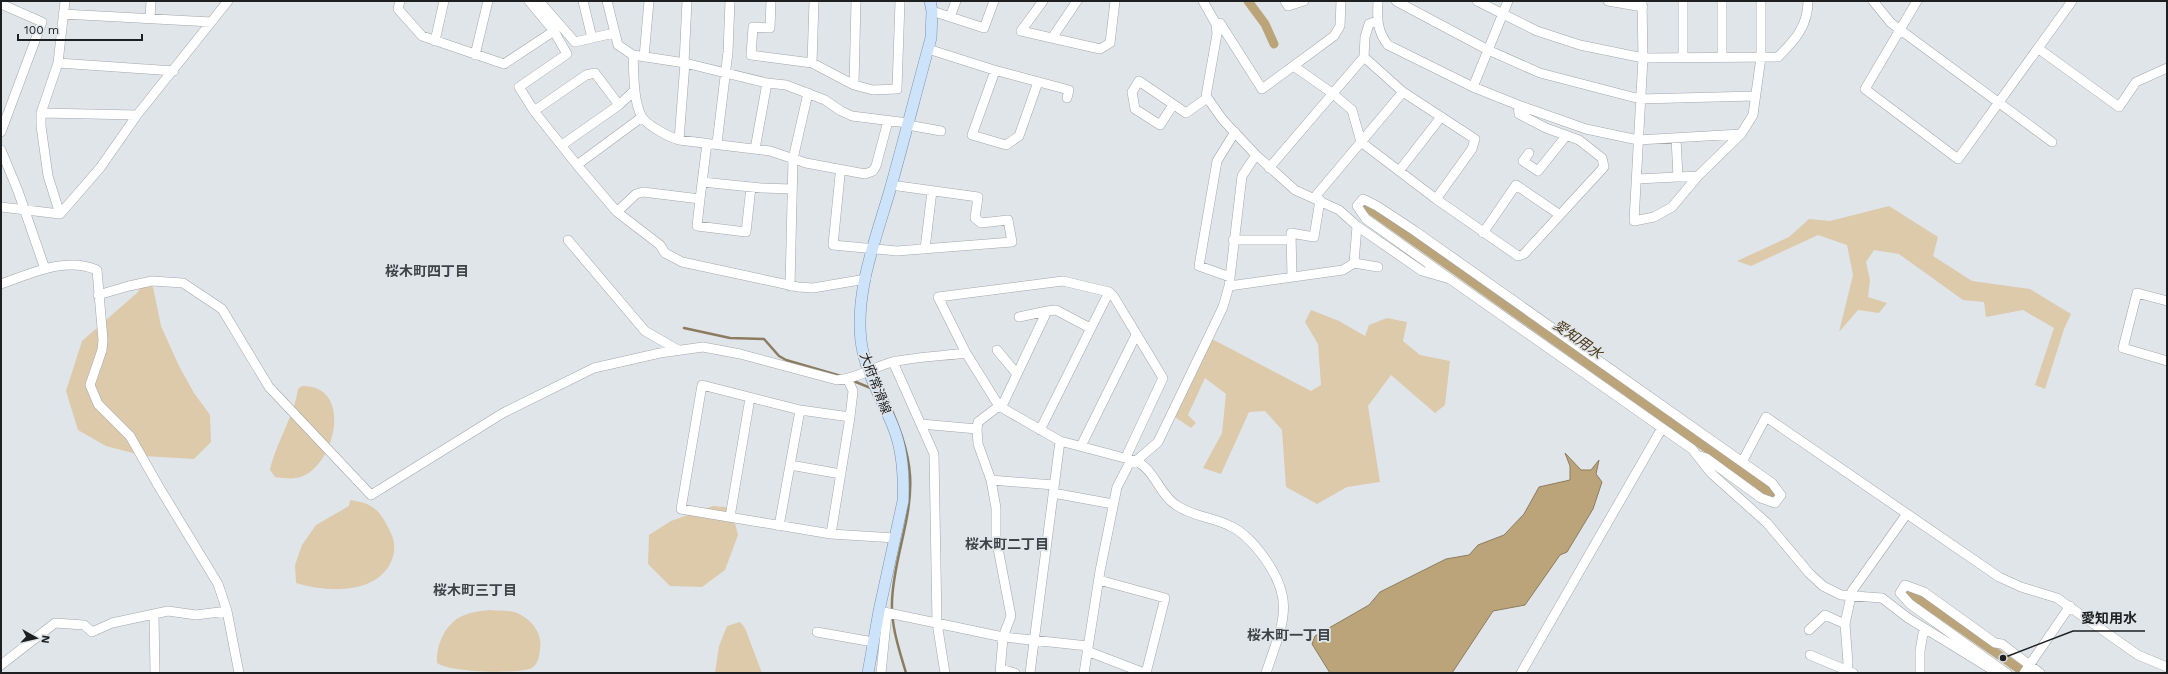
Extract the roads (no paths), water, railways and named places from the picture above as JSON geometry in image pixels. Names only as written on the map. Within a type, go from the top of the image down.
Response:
[{"type":"main road","name":"大府常滑線","points":[[868,673],[873,642],[883,612],[904,489],[900,450],[894,429],[868,370],[861,342],[860,326],[866,278],[931,38],[931,6]]},
{"type":"street","points":[[60,214],[48,176],[41,126],[41,114],[58,63],[65,1]]},
{"type":"street","points":[[150,1],[150,18]]},
{"type":"street","points":[[60,214],[100,168],[137,115],[228,1]]},
{"type":"street","points":[[400,1],[398,9],[422,36],[504,64],[554,31]]},
{"type":"street","points":[[435,41],[444,1]]},
{"type":"street","points":[[475,55],[488,1]]},
{"type":"street","points":[[529,1],[554,31],[567,54],[519,87],[534,111],[617,212],[660,245],[665,253],[682,262],[790,286],[814,288],[866,278]]},
{"type":"street","points":[[539,1],[575,42],[614,33]]},
{"type":"street","points":[[583,1],[592,38]]},
{"type":"street","points":[[607,1],[618,45],[633,55],[685,63],[767,83],[786,85],[808,93],[852,116],[908,124],[941,131]]},
{"type":"street","points":[[644,57],[649,1]]},
{"type":"street","points":[[679,140],[685,63],[687,1]]},
{"type":"street","points":[[717,143],[726,73],[730,1]]},
{"type":"street","points":[[771,1],[770,28],[753,27],[751,55],[812,63],[854,85],[873,90],[898,89],[900,1]]},
{"type":"street","points":[[812,63],[814,1]]},
{"type":"street","points":[[854,85],[856,1]]},
{"type":"street","points":[[950,17],[956,1]]},
{"type":"street","points":[[931,6],[950,17],[984,28],[994,1]]},
{"type":"street","points":[[1043,1],[1021,31],[1100,49],[1110,43],[1115,1]]},
{"type":"street","points":[[1052,38],[1077,1]]},
{"type":"street","points":[[1203,1],[1216,24],[1217,34],[1207,84],[1207,98],[1235,132],[1269,168],[1295,190],[1339,210],[1357,226],[1422,271],[1450,279]]},
{"type":"street","points":[[1285,1],[1288,6],[1304,1]]},
{"type":"street","points":[[1216,24],[1220,23],[1262,89],[1295,67],[1334,36],[1340,26],[1341,1]]},
{"type":"street","points":[[1378,1],[1377,21],[1382,36],[1388,45],[1473,87],[1518,105],[1586,128],[1638,140],[1740,134]]},
{"type":"street","points":[[1396,1],[1488,50],[1540,74],[1640,99],[1755,96]]},
{"type":"street","points":[[1477,1],[1502,15],[1537,31],[1580,46],[1643,58],[1778,57],[1796,39],[1805,22],[1808,1]]},
{"type":"street","points":[[1473,87],[1508,1]]},
{"type":"street","points":[[1608,1],[1642,4],[1643,58],[1634,221],[1654,217],[1672,208],[1698,176],[1740,134],[1753,115],[1761,57],[1761,1]]},
{"type":"street","points":[[1683,1],[1683,57]]},
{"type":"street","points":[[1722,1],[1722,57]]},
{"type":"street","points":[[1872,1],[1891,23],[2052,142]]},
{"type":"street","points":[[1917,1],[1865,89],[1958,159],[1998,102],[2039,49],[2072,1]]},
{"type":"street","points":[[1,4],[42,22],[1,132]]},
{"type":"street","points":[[63,14],[211,22]]},
{"type":"street","points":[[1269,168],[1364,57],[1365,37],[1369,24],[1377,21]]},
{"type":"street","points":[[928,49],[995,71],[1069,90],[1067,98]]},
{"type":"street","points":[[2039,49],[2119,106],[2136,82],[2167,68]]},
{"type":"street","points":[[633,55],[635,90],[642,117],[666,135],[679,140],[717,143],[778,153],[806,164],[869,174],[876,166],[888,121]]},
{"type":"street","points":[[1364,57],[1403,92],[1475,139],[1472,149],[1436,200]]},
{"type":"street","points":[[58,63],[174,70]]},
{"type":"street","points":[[1295,67],[1332,93],[1352,110],[1361,142],[1436,200],[1518,256],[1524,254],[1604,168],[1602,158],[1579,140],[1566,136],[1519,114],[1518,105]]},
{"type":"street","points":[[995,71],[972,136],[1006,146],[1019,136],[1038,82]]},
{"type":"street","points":[[534,111],[586,76],[595,73],[619,105]]},
{"type":"street","points":[[1173,105],[1160,125],[1135,108],[1132,92],[1139,81],[1186,113],[1207,98]]},
{"type":"street","points":[[755,149],[767,83]]},
{"type":"street","points":[[562,145],[619,105],[635,90]]},
{"type":"street","points":[[1292,277],[1291,233],[1314,237],[1317,199],[1361,142],[1403,92]]},
{"type":"street","points":[[790,286],[793,159],[808,93]]},
{"type":"street","points":[[41,114],[137,115]]},
{"type":"street","points":[[577,165],[642,117]]},
{"type":"street","points":[[1399,171],[1441,117]]},
{"type":"street","points":[[1235,132],[1217,162],[1199,266],[1229,281],[1292,277],[1343,270],[1354,263],[1378,267]]},
{"type":"street","points":[[1529,153],[1523,162],[1538,172],[1566,136]]},
{"type":"street","points":[[1676,138],[1678,177]]},
{"type":"street","points":[[707,143],[697,226],[746,232],[751,187]]},
{"type":"street","points":[[2,153],[45,269]]},
{"type":"street","points":[[1084,673],[1099,580],[1117,487],[1129,464],[1136,461],[1158,442],[1223,307],[1229,281],[1242,176],[1256,155]]},
{"type":"street","points":[[840,175],[832,245],[897,251],[1012,242],[1008,220],[981,223],[975,218],[978,197],[891,185]]},
{"type":"street","points":[[1636,179],[1698,176]]},
{"type":"street","points":[[702,182],[792,189]]},
{"type":"street","points":[[1483,233],[1516,185],[1560,215]]},
{"type":"street","points":[[925,249],[932,191]]},
{"type":"street","points":[[617,212],[636,194],[643,192],[700,199]]},
{"type":"street","points":[[1697,455],[1706,458],[1761,498],[1775,503],[1781,495],[1772,483],[1384,210],[1363,199],[1357,206],[1366,219],[1692,449],[1711,473],[1767,523],[1809,573],[1823,586],[1841,595],[1882,598],[1924,628],[1991,669],[2005,671]]},
{"type":"street","points":[[1,207],[60,214]]},
{"type":"street","points":[[1354,263],[1357,226]]},
{"type":"street","points":[[568,240],[645,331],[678,350]]},
{"type":"street","points":[[1233,240],[1291,240]]},
{"type":"street","points":[[1,284],[45,269],[62,265],[91,267],[97,270],[103,340],[102,350],[90,385],[98,404],[130,436],[218,584],[227,612],[239,673]]},
{"type":"street","points":[[1126,457],[1163,378],[1136,336],[1114,297],[1108,292],[1063,280],[938,297],[966,353],[1000,407],[1060,441],[1126,457],[1143,464],[1164,494],[1176,505],[1193,514],[1225,523],[1242,532],[1255,545],[1274,572],[1282,589],[1284,612],[1282,625],[1266,673]]},
{"type":"street","points":[[98,295],[128,286],[152,282],[183,283],[222,309],[269,387],[371,495],[503,413],[594,368],[678,350],[703,347],[740,354],[837,380],[848,380],[868,370],[893,362],[966,353]]},
{"type":"street","points":[[1040,430],[1108,292]]},
{"type":"street","points":[[2167,302],[2137,293],[2122,348],[2167,361]]},
{"type":"street","points":[[1019,317],[1056,310],[1090,328]]},
{"type":"street","points":[[1015,673],[1001,671],[1003,636],[1011,616],[996,538],[996,508],[991,480],[978,444],[976,429],[978,422],[1000,407],[1047,311]]},
{"type":"street","points":[[1081,446],[1136,336]]},
{"type":"street","points":[[997,350],[1017,374]]},
{"type":"street","points":[[893,362],[934,454],[937,623],[945,673]]},
{"type":"street","points":[[831,534],[853,391],[848,380]]},
{"type":"street","points":[[850,417],[800,410],[702,386],[681,509],[831,534],[895,538]]},
{"type":"street","points":[[730,517],[750,398]]},
{"type":"street","points":[[779,526],[800,410]]},
{"type":"street","points":[[1742,462],[1766,417],[1999,577],[2021,587],[2052,595],[2070,606],[2138,655],[2167,667]]},
{"type":"street","points":[[921,424],[976,429]]},
{"type":"street","points":[[1521,673],[1662,428]]},
{"type":"street","points":[[1030,673],[1060,441]]},
{"type":"street","points":[[790,465],[841,474]]},
{"type":"street","points":[[991,480],[1054,489],[1113,504]]},
{"type":"street","points":[[1810,655],[1849,672],[1845,624],[1852,591],[1906,514]]},
{"type":"street","points":[[881,673],[883,612],[1003,636],[1088,648],[1145,673],[1165,598],[1099,580]]},
{"type":"street","points":[[2005,671],[1910,604],[1900,593],[1905,585],[1924,592],[1995,642],[2002,644],[2027,668],[2040,673]]},
{"type":"street","points":[[2027,668],[2070,606]]},
{"type":"street","points":[[1,665],[55,623],[84,624],[92,632],[112,623],[168,611],[196,615],[227,612]]},
{"type":"street","points":[[154,615],[155,673]]},
{"type":"street","points":[[1809,630],[1825,616],[1845,624]]},
{"type":"street","points":[[1920,673],[1920,651],[1924,628]]},
{"type":"street","points":[[818,632],[873,642]]},
{"type":"waterway","name":"愛知用水","points":[[1248,1],[1265,24],[1274,44]]},
{"type":"waterway","name":"愛知用水","points":[[1362,204],[1777,498]]},
{"type":"waterway","points":[[684,328],[730,338],[764,339],[779,356],[786,360],[841,376]]},
{"type":"waterway","points":[[851,380],[873,389]]},
{"type":"waterway","points":[[883,393],[885,394],[901,433],[907,454],[910,475],[909,507],[893,586],[892,602],[894,629],[906,673]]},
{"type":"waterway","name":"愛知用水","points":[[1906,590],[2025,673]]},
{"type":"place","name":"愛知用水","points":[[2003,658]]},
{"type":"district","name":"桜木町四丁目","points":[[427,271]]},
{"type":"district","name":"桜木町二丁目","points":[[1007,544]]},
{"type":"district","name":"桜木町三丁目","points":[[475,590]]},
{"type":"district","name":"桜木町一丁目","points":[[1289,635]]}]
